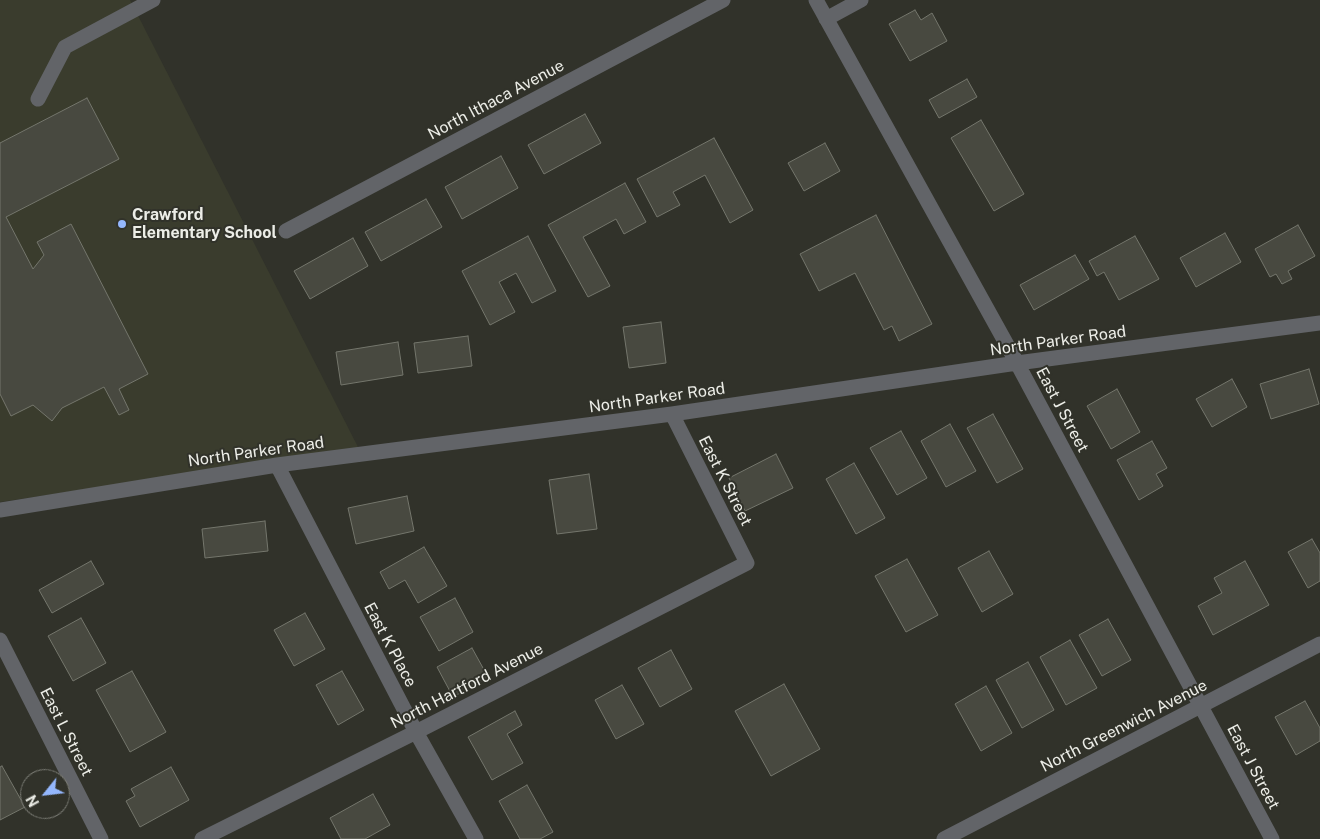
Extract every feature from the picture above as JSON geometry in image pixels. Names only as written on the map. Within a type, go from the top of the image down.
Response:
[{"type":"street","points":[[38,99],[65,47],[153,0]]},
{"type":"street","name":"North Ithaca Avenue","points":[[286,231],[723,0]]},
{"type":"street","name":"East J Street","points":[[816,0],[1017,363],[1272,839]]},
{"type":"street","points":[[826,19],[861,0]]},
{"type":"street","name":"North Parker Road","points":[[0,510],[277,465],[672,414],[1017,363],[1320,323]]},
{"type":"street","name":"East K Street","points":[[672,414],[746,563]]},
{"type":"street","name":"East K Place","points":[[277,465],[416,732],[476,839]]},
{"type":"street","name":"North Hartford Avenue","points":[[202,839],[746,563]]},
{"type":"street","name":"East L Street","points":[[0,640],[101,839]]},
{"type":"street","name":"North Greenwich Avenue","points":[[944,839],[1320,644]]},
{"type":"shaded area","name":"Crawford Elementary School","points":[[0,0],[130,0],[359,449],[0,502]]},
{"type":"building","points":[[915,10],[921,20],[932,13],[947,41],[910,61],[889,24]]},
{"type":"building","points":[[967,79],[977,97],[939,118],[929,100]]},
{"type":"building","points":[[87,98],[119,159],[6,217],[33,269],[44,255],[37,242],[71,224],[148,374],[119,389],[129,410],[119,415],[104,387],[62,408],[52,421],[33,405],[11,416],[0,394],[0,143]]},
{"type":"building","points":[[585,114],[601,143],[544,174],[528,145]]},
{"type":"building","points":[[981,120],[1024,194],[994,211],[951,138]]},
{"type":"building","points":[[714,138],[753,210],[730,223],[705,175],[673,192],[680,205],[657,217],[637,179]]},
{"type":"building","points":[[825,143],[840,171],[804,191],[788,163]]},
{"type":"building","points":[[501,156],[518,188],[462,219],[445,187]]},
{"type":"building","points":[[625,183],[646,222],[624,234],[616,219],[583,237],[610,286],[588,297],[548,225]]},
{"type":"building","points":[[426,199],[442,227],[381,261],[365,232]]},
{"type":"building","points":[[876,215],[932,324],[899,341],[892,326],[884,330],[855,273],[819,291],[800,254]]},
{"type":"building","points":[[1298,225],[1315,256],[1288,271],[1292,279],[1282,284],[1276,274],[1270,277],[1255,249]]},
{"type":"building","points":[[1225,233],[1241,262],[1196,287],[1180,258]]},
{"type":"building","points":[[528,236],[556,291],[532,303],[516,273],[499,282],[515,312],[490,325],[462,271]]},
{"type":"building","points":[[1135,236],[1159,279],[1119,300],[1104,272],[1097,276],[1089,261]]},
{"type":"building","points":[[353,238],[368,266],[310,299],[294,271]]},
{"type":"building","points":[[1075,255],[1089,279],[1034,310],[1020,285]]},
{"type":"building","points":[[661,322],[666,363],[629,368],[623,327]]},
{"type":"building","points":[[468,336],[472,366],[418,373],[414,343]]},
{"type":"building","points":[[398,342],[403,375],[341,385],[336,352]]},
{"type":"building","points":[[1309,369],[1319,404],[1271,419],[1260,384]]},
{"type":"building","points":[[1232,379],[1247,407],[1212,427],[1196,399]]},
{"type":"building","points":[[1117,389],[1140,432],[1111,449],[1087,406]]},
{"type":"building","points":[[993,414],[1023,469],[997,483],[967,428]]},
{"type":"building","points":[[950,424],[976,471],[946,487],[921,441]]},
{"type":"building","points":[[901,431],[927,478],[897,495],[870,448]]},
{"type":"building","points":[[1152,441],[1167,468],[1156,474],[1163,486],[1139,500],[1117,460]]},
{"type":"building","points":[[776,454],[793,488],[745,511],[729,478]]},
{"type":"building","points":[[854,463],[885,518],[856,534],[826,479]]},
{"type":"building","points":[[589,474],[597,529],[557,534],[549,480]]},
{"type":"building","points":[[407,496],[414,531],[356,544],[348,508]]},
{"type":"building","points":[[265,521],[268,551],[205,558],[202,529]]},
{"type":"building","points":[[1312,539],[1320,553],[1320,581],[1308,588],[1288,552]]},
{"type":"building","points":[[424,547],[447,586],[418,603],[405,580],[389,589],[380,572]]},
{"type":"building","points":[[989,551],[1013,594],[982,612],[958,568]]},
{"type":"building","points":[[907,559],[938,615],[906,632],[875,576]]},
{"type":"building","points":[[91,561],[104,584],[52,613],[39,590]]},
{"type":"building","points":[[1245,561],[1269,605],[1213,635],[1198,606],[1222,593],[1214,578]]},
{"type":"building","points":[[455,598],[473,632],[439,651],[420,617]]},
{"type":"building","points":[[305,613],[325,649],[294,666],[274,630]]},
{"type":"building","points":[[81,618],[106,663],[73,681],[48,636]]},
{"type":"building","points":[[1108,619],[1131,660],[1102,676],[1079,635]]},
{"type":"building","points":[[1070,640],[1097,688],[1066,705],[1040,657]]},
{"type":"building","points":[[472,648],[488,677],[453,697],[437,667]]},
{"type":"building","points":[[671,650],[692,689],[660,707],[638,668]]},
{"type":"building","points":[[1028,662],[1054,710],[1022,728],[996,680]]},
{"type":"building","points":[[132,671],[166,732],[130,752],[96,690]]},
{"type":"building","points":[[342,671],[364,710],[338,725],[316,685]]},
{"type":"building","points":[[784,684],[820,749],[771,776],[735,711]]},
{"type":"building","points":[[622,685],[644,724],[616,739],[595,700]]},
{"type":"building","points":[[986,686],[1012,733],[981,751],[955,704]]},
{"type":"building","points":[[1305,701],[1320,728],[1320,741],[1296,755],[1275,717]]},
{"type":"building","points":[[515,711],[522,725],[507,734],[523,763],[492,780],[468,737]]},
{"type":"building","points":[[2,766],[20,798],[20,810],[0,820],[0,767]]},
{"type":"building","points":[[171,767],[189,800],[140,827],[126,801],[135,796],[131,789]]},
{"type":"building","points":[[527,785],[553,832],[540,839],[520,839],[499,801]]},
{"type":"building","points":[[373,794],[390,825],[365,839],[341,839],[330,818]]},
{"type":"place","name":"Crawford Elementary School","points":[[122,224]]}]
